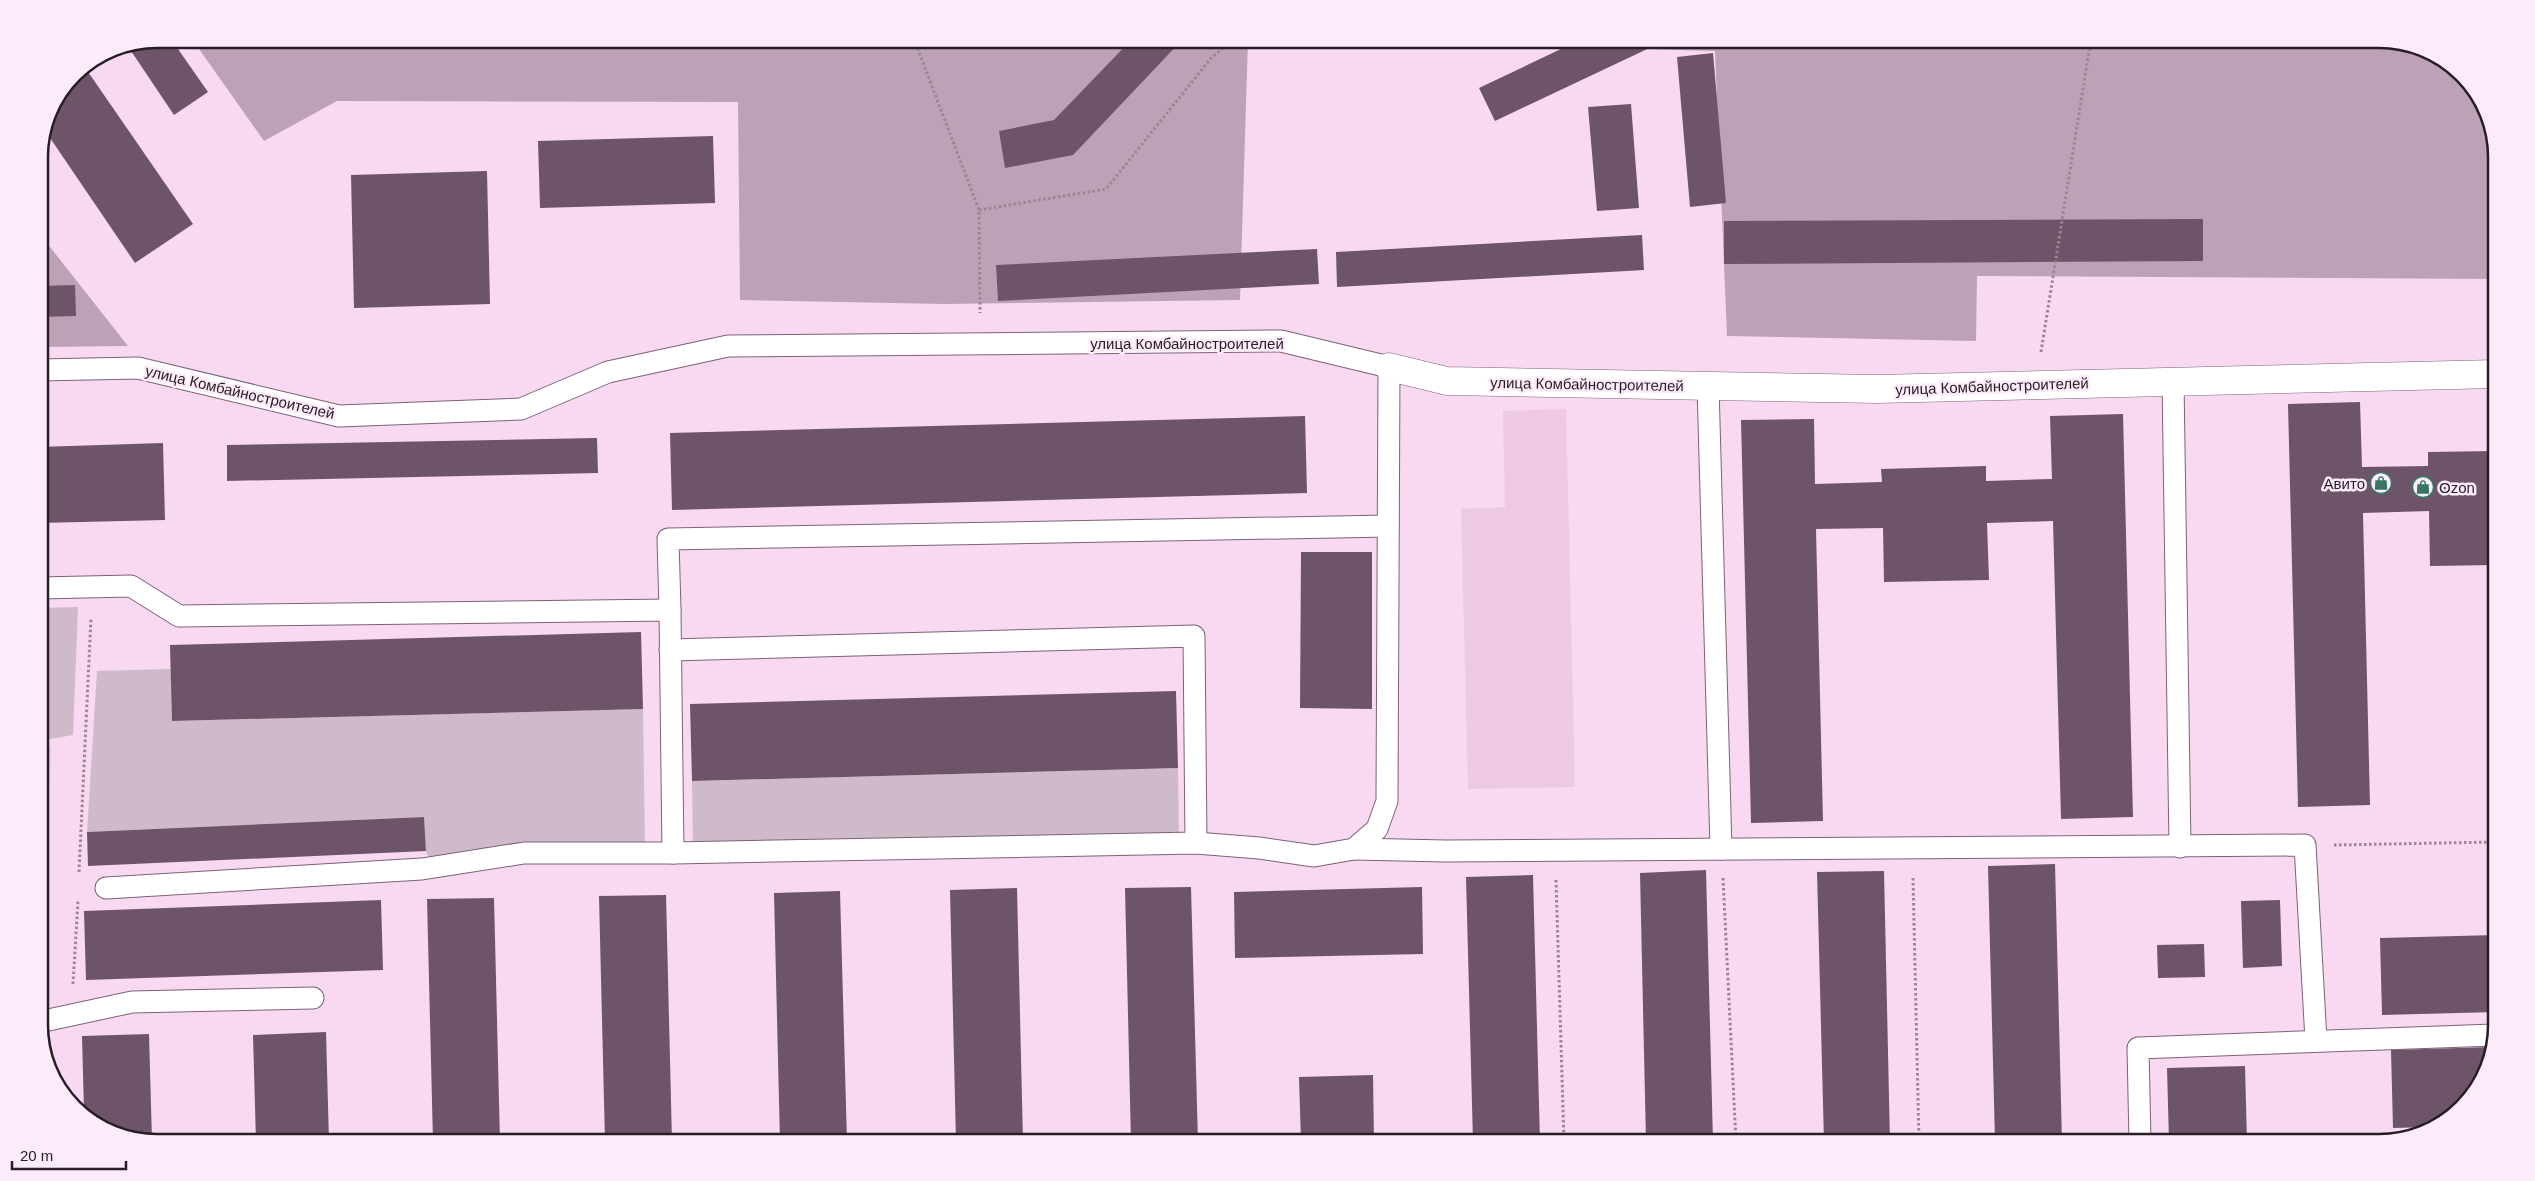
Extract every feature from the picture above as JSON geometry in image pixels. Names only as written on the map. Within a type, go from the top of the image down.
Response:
[{"type":"street","name":"улица Комбайностроителей","points":[[1389,367],[1447,381],[1876,389],[2487,374]]},
{"type":"lane","name":"улица Комбайностроителей","points":[[48,370],[138,368],[339,416],[521,409],[608,372],[728,346],[1281,341],[1389,367]]},
{"type":"lane","points":[[1354,849],[1377,829],[1387,801],[1389,367]]},
{"type":"lane","points":[[2173,381],[2180,847]]},
{"type":"lane","points":[[1708,386],[1721,850]]},
{"type":"lane","points":[[673,854],[668,539],[1388,526]]},
{"type":"lane","points":[[48,588],[131,586],[179,616],[670,610]]},
{"type":"lane","points":[[670,650],[1194,636],[1196,842]]},
{"type":"lane","points":[[106,888],[422,869],[524,853],[673,854],[1196,842],[1314,856],[1354,849],[1721,850],[2306,845],[2316,1040]]},
{"type":"lane","points":[[48,1020],[132,1002],[313,998]]},
{"type":"lane","points":[[2140,1134],[2138,1048],[2487,1035]]},
{"type":"path","points":[[917,48],[979,210],[980,344]]},
{"type":"path","points":[[979,210],[1106,189],[1212,57],[1224,48]]},
{"type":"path","points":[[2037,384],[2046,310],[2090,48]]},
{"type":"path","points":[[79,876],[93,587]]},
{"type":"path","points":[[2306,845],[2488,842]]},
{"type":"path","points":[[1913,849],[1919,1134]]},
{"type":"path","points":[[1555,850],[1564,1134]]},
{"type":"path","points":[[1721,850],[1736,1134]]},
{"type":"path","points":[[72,1015],[78,895]]},
{"type":"shaded area","points":[[198,48],[1248,48],[1240,300],[945,304],[740,300],[738,102],[337,101],[264,141]]},
{"type":"shaded area","points":[[1603,48],[2386,48],[2407,51],[2433,62],[2451,74],[2469,96],[2482,121],[2487,149],[2487,279],[1977,276],[1976,341],[1727,336],[1715,51]]},
{"type":"shaded area","points":[[48,244],[128,346],[48,347]]},
{"type":"shaded area","points":[[1566,409],[1575,787],[1468,789],[1461,509],[1505,507],[1503,411]]},
{"type":"shaded area","points":[[78,607],[73,735],[48,739],[48,608]]},
{"type":"shaded area","points":[[171,669],[172,721],[643,709],[645,854],[433,867],[426,851],[424,817],[87,832],[97,671]]},
{"type":"shaded area","points":[[48,747],[51,747],[48,852]]},
{"type":"shaded area","points":[[1178,768],[1179,843],[693,853],[692,781]]},
{"type":"building","points":[[149,48],[177,48],[208,92],[174,115],[131,51]]},
{"type":"building","points":[[1123,48],[1174,48],[1073,155],[1005,168],[999,131],[1054,120]]},
{"type":"building","points":[[1563,48],[1649,48],[1495,121],[1479,88]]},
{"type":"building","points":[[1713,53],[1726,203],[1690,207],[1677,57]]},
{"type":"building","points":[[88,72],[193,224],[135,263],[49,137],[62,102],[79,79]]},
{"type":"building","points":[[1631,104],[1639,208],[1597,211],[1588,107]]},
{"type":"building","points":[[713,136],[715,203],[540,208],[538,141]]},
{"type":"building","points":[[487,171],[490,304],[354,308],[351,175]]},
{"type":"building","points":[[2203,219],[2203,261],[1724,264],[1724,221]]},
{"type":"building","points":[[1642,235],[1644,270],[1337,287],[1336,252]]},
{"type":"building","points":[[1317,249],[1319,284],[998,301],[996,265]]},
{"type":"building","points":[[75,285],[76,316],[48,317],[48,286]]},
{"type":"building","points":[[2360,402],[2362,467],[2428,466],[2428,452],[2487,451],[2487,565],[2430,566],[2429,511],[2363,513],[2370,805],[2298,807],[2288,404]]},
{"type":"building","points":[[2123,414],[2133,817],[2061,819],[2053,521],[1987,523],[1989,580],[1884,582],[1883,528],[1816,529],[1823,821],[1751,823],[1741,420],[1814,419],[1815,484],[1882,482],[1881,469],[1986,466],[1986,481],[2052,479],[2050,416]]},
{"type":"building","points":[[1305,416],[1307,493],[672,510],[670,433]]},
{"type":"building","points":[[597,438],[598,473],[227,481],[227,445]]},
{"type":"building","points":[[163,443],[165,520],[48,523],[48,447]]},
{"type":"building","points":[[1301,552],[1372,552],[1372,709],[1300,708]]},
{"type":"building","points":[[641,632],[643,709],[172,721],[170,645]]},
{"type":"building","points":[[1176,691],[1178,768],[692,781],[690,704]]},
{"type":"building","points":[[424,817],[426,851],[88,866],[87,832]]},
{"type":"building","points":[[2055,864],[2062,1134],[1995,1134],[1988,866]]},
{"type":"building","points":[[1706,870],[1713,1134],[1646,1134],[1640,873]]},
{"type":"building","points":[[1884,871],[1890,1134],[1824,1134],[1817,872]]},
{"type":"building","points":[[1533,875],[1540,1134],[1473,1134],[1466,877]]},
{"type":"building","points":[[1191,887],[1198,1134],[1131,1134],[1125,888]]},
{"type":"building","points":[[1422,887],[1423,954],[1235,958],[1234,892]]},
{"type":"building","points":[[1017,888],[1023,1134],[956,1134],[950,890]]},
{"type":"building","points":[[840,891],[847,1134],[780,1134],[774,893]]},
{"type":"building","points":[[666,895],[672,1134],[605,1134],[599,896]]},
{"type":"building","points":[[494,898],[500,1134],[433,1134],[427,899]]},
{"type":"building","points":[[381,900],[383,970],[86,980],[84,911]]},
{"type":"building","points":[[2280,900],[2282,966],[2243,968],[2241,901]]},
{"type":"building","points":[[2488,935],[2488,1012],[2382,1015],[2380,938]]},
{"type":"building","points":[[2204,944],[2205,977],[2158,978],[2157,945]]},
{"type":"building","points":[[326,1032],[329,1134],[256,1134],[253,1035]]},
{"type":"building","points":[[149,1034],[152,1134],[128,1130],[115,1125],[102,1119],[84,1106],[82,1036]]},
{"type":"building","points":[[2485,1047],[2482,1060],[2476,1073],[2461,1097],[2439,1115],[2415,1127],[2393,1128],[2391,1050]]},
{"type":"building","points":[[2245,1066],[2247,1134],[2169,1134],[2167,1068]]},
{"type":"building","points":[[1373,1075],[1374,1134],[1301,1134],[1299,1077]]},
{"type":"place","name":"Авито","points":[[2381,483]]},
{"type":"place","name":"Ozon","points":[[2423,487]]}]
